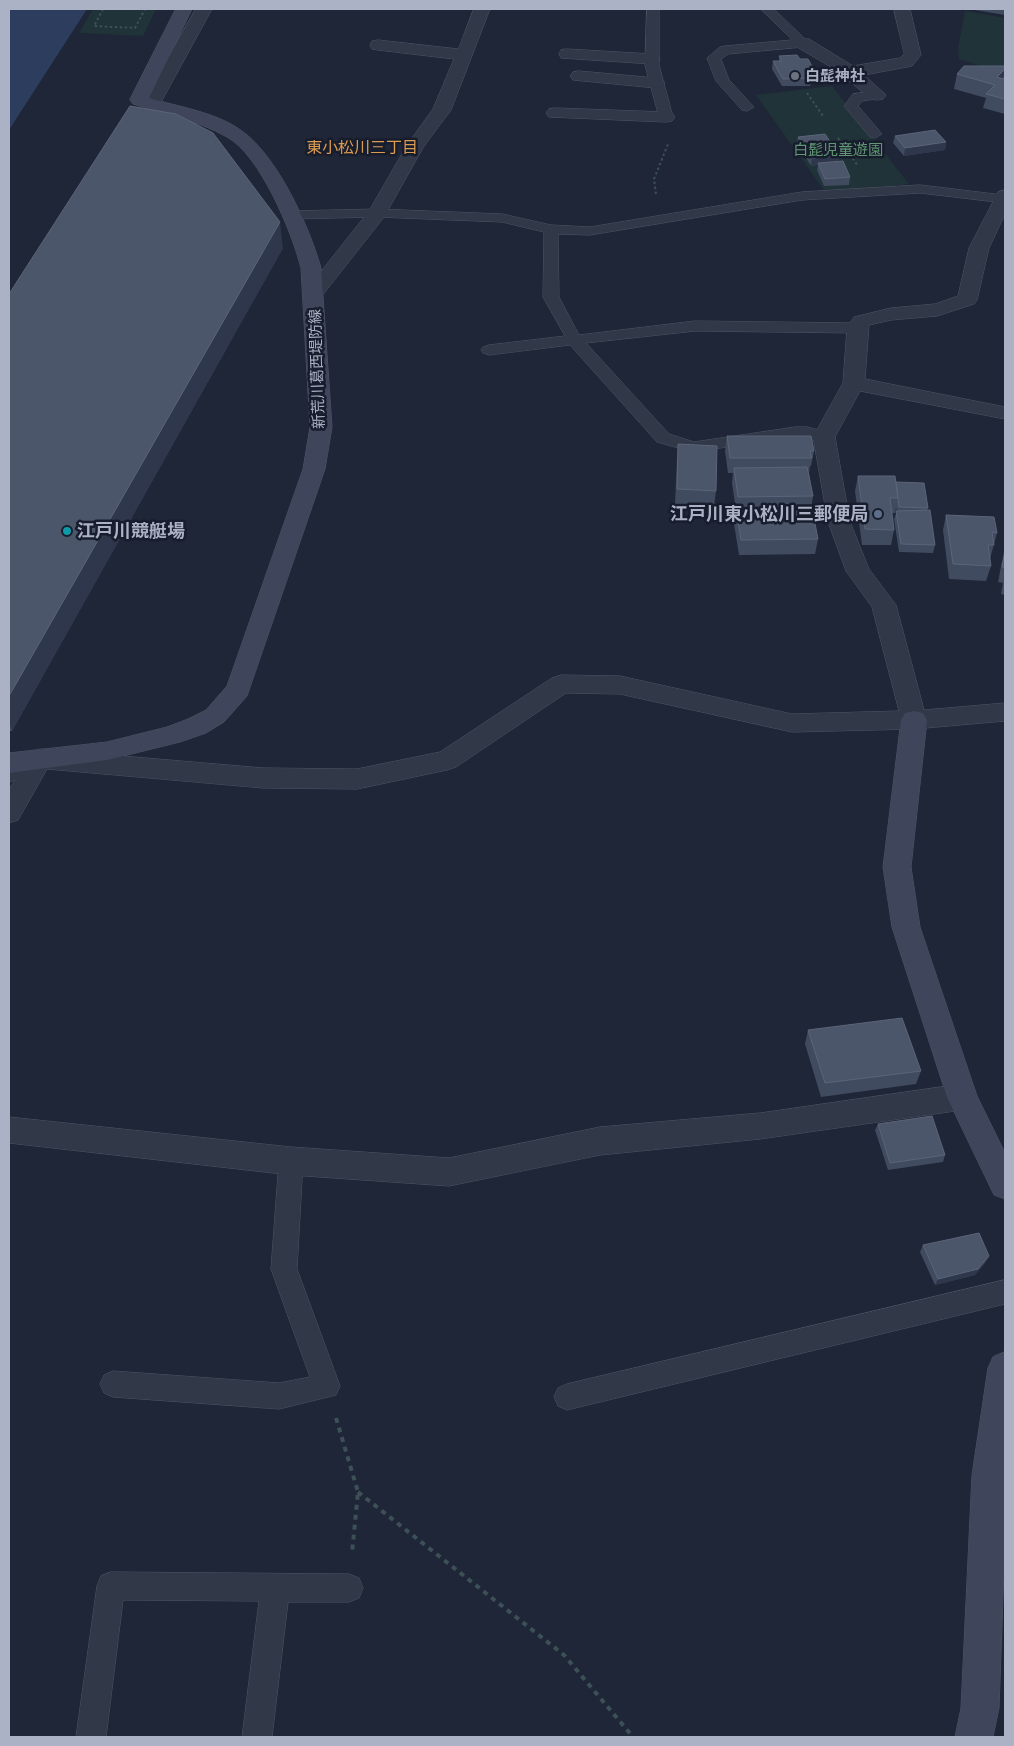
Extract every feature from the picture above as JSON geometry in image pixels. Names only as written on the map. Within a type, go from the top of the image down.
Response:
[{"type":"main road","points":[[151,104],[139,100],[184,9]]},
{"type":"main road","name":"新荒川葛西堤防線","points":[[9,763],[107,751],[171,736],[197,726],[215,716],[238,690],[314,469],[321,427],[314,293],[311,268],[305,246],[270,173],[250,148],[235,134],[183,112],[151,104]]},
{"type":"main road","points":[[914,720],[897,867],[906,927],[962,1097],[1005,1186]]},
{"type":"main road","points":[[974,1737],[980,1708],[990,1475],[1005,1368]]},
{"type":"street","points":[[151,104],[204,9]]},
{"type":"street","points":[[314,293],[378,213],[416,145],[442,110],[482,9]]},
{"type":"street","points":[[851,72],[906,62],[913,54],[902,9]]},
{"type":"street","points":[[803,43],[826,54],[851,72],[877,95]]},
{"type":"street","points":[[378,45],[464,55]]},
{"type":"street","points":[[567,54],[652,59]]},
{"type":"street","points":[[579,76],[656,83]]},
{"type":"street","points":[[555,113],[666,117]]},
{"type":"street","points":[[914,720],[884,604],[858,571],[839,522],[824,437],[854,383],[857,328],[861,321],[891,314],[937,310],[967,300],[979,248],[1004,198]]},
{"type":"street","points":[[854,383],[1005,413]]},
{"type":"street","points":[[9,772],[40,759],[263,778],[357,780],[447,760],[561,684],[620,685],[792,723],[914,720],[1005,712]]},
{"type":"street","points":[[9,813],[40,759]]},
{"type":"street","points":[[9,1130],[290,1161],[449,1172],[600,1141],[760,1126],[962,1097]]},
{"type":"lane","points":[[653,9],[652,59],[656,83],[666,117]]},
{"type":"lane","points":[[766,9],[803,43]]},
{"type":"lane","points":[[747,107],[723,81],[714,58],[725,50],[803,43]]},
{"type":"lane","points":[[875,134],[851,106],[858,98],[877,95]]},
{"type":"lane","points":[[291,215],[378,213],[502,218],[551,228],[590,231],[802,196],[920,189],[1004,198]]},
{"type":"lane","points":[[551,228],[551,297],[575,341],[663,438],[692,447],[795,432],[807,432],[824,437]]},
{"type":"lane","points":[[489,350],[695,326],[857,328]]},
{"type":"lane","points":[[113,1384],[279,1396],[327,1386],[284,1269],[290,1161]]},
{"type":"lane","points":[[568,1397],[1005,1292]]},
{"type":"lane","points":[[91,1737],[111,1586],[349,1588]]},
{"type":"lane","points":[[257,1737],[275,1588]]},
{"type":"path","points":[[103,9],[94,26],[136,28],[145,9]]},
{"type":"path","points":[[807,93],[824,118]]},
{"type":"path","points":[[659,220],[654,179],[671,136],[666,117]]},
{"type":"path","points":[[836,134],[875,191]]},
{"type":"path","points":[[327,1386],[358,1492],[349,1588]]},
{"type":"path","points":[[358,1492],[564,1655],[633,1737]]},
{"type":"green space","points":[[93,9],[156,9],[143,36],[79,33]]},
{"type":"green space","points":[[965,11],[1005,18],[1005,74],[959,59],[958,48]]},
{"type":"green space","name":"白髭児童遊園","points":[[832,86],[909,184],[826,193],[756,95]]},
{"type":"water","points":[[9,9],[87,9],[9,130]]},
{"type":"building","points":[[797,55],[800,59],[808,59],[817,75],[810,76],[811,78],[783,79],[773,61],[782,61],[779,56]]},
{"type":"building","points":[[964,66],[1005,66],[1005,69],[997,77],[1003,79],[1005,76],[1005,99],[986,94],[995,85],[957,74]]},
{"type":"building","name":"江戸川競艇場","points":[[130,106],[176,114],[213,133],[280,222],[9,696],[9,294]]},
{"type":"building","points":[[935,130],[946,142],[905,148],[895,136]]},
{"type":"building","points":[[825,134],[839,155],[812,158],[798,137]]},
{"type":"building","points":[[843,161],[850,177],[825,179],[818,163]]},
{"type":"building","points":[[727,436],[811,436],[814,451],[810,451],[812,458],[730,458]]},
{"type":"building","points":[[678,444],[717,446],[716,491],[677,489]]},
{"type":"building","points":[[807,467],[813,496],[738,497],[734,468]]},
{"type":"building","points":[[858,476],[895,476],[898,498],[890,498],[894,530],[865,529]]},
{"type":"building","points":[[896,482],[924,483],[928,508],[899,507]]},
{"type":"building","points":[[812,508],[818,539],[741,540],[736,509]]},
{"type":"building","points":[[930,510],[935,545],[901,544],[896,511]]},
{"type":"building","points":[[946,515],[994,517],[997,533],[992,532],[994,545],[988,545],[991,566],[953,564]]},
{"type":"building","points":[[1005,552],[1005,567],[1002,567]]},
{"type":"building","points":[[902,1018],[921,1071],[825,1083],[808,1030]]},
{"type":"building","points":[[932,1116],[945,1155],[890,1163],[878,1124]]},
{"type":"building","points":[[979,1233],[989,1256],[978,1269],[938,1279],[923,1245]]},
{"type":"place","name":"白髭神社","points":[[795,76]]},
{"type":"place","name":"江戸川東小松川三郵便局","points":[[878,514]]},
{"type":"place","name":"江戸川競艇場","points":[[67,531]]},
{"type":"district","name":"東小松川三丁目","points":[[362,147]]}]
